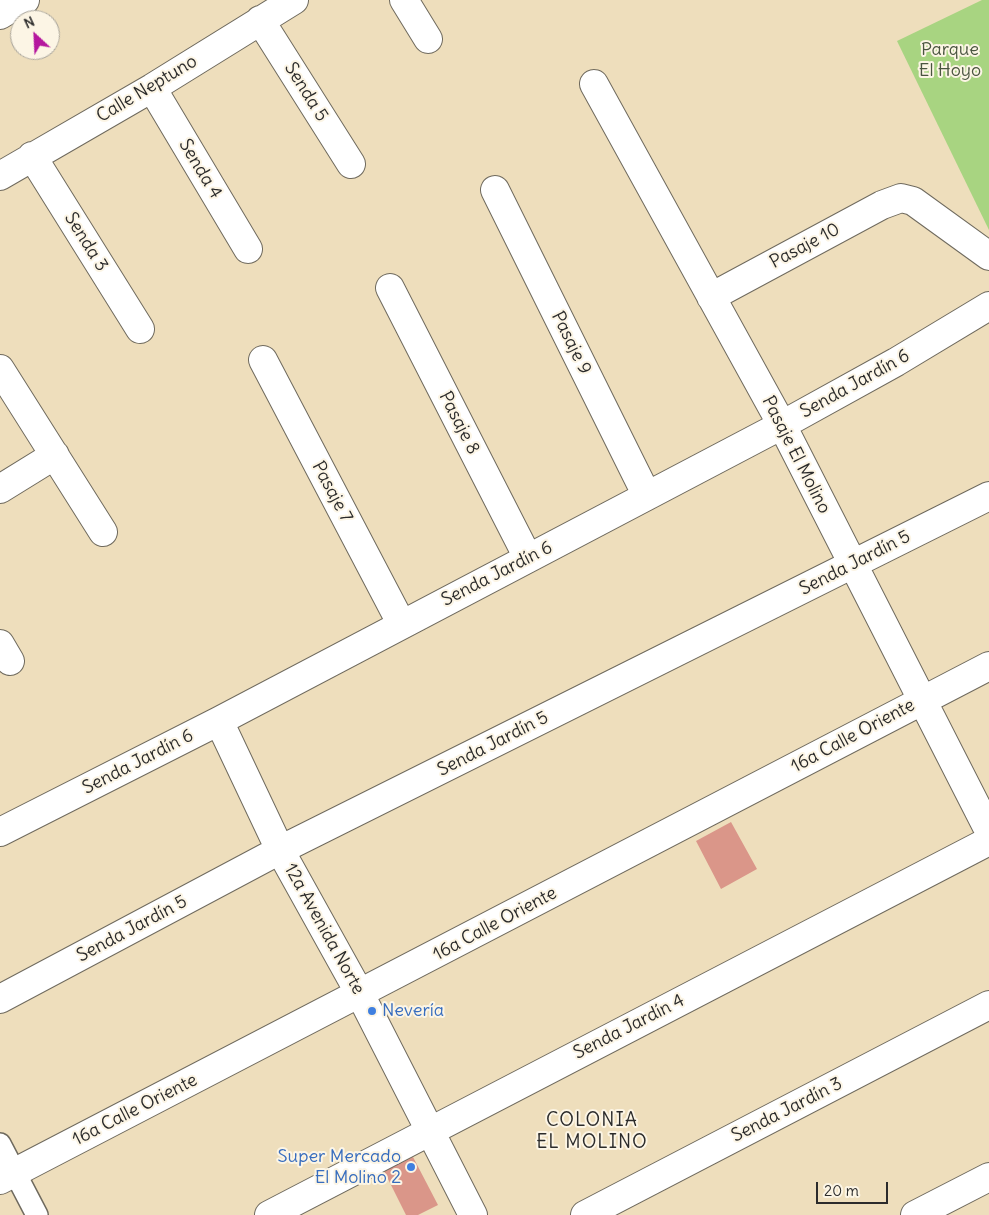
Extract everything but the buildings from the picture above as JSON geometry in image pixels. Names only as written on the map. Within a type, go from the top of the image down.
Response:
[{"type":"street","points":[[0,15],[25,0]]},
{"type":"street","name":"Calle Neptuno","points":[[0,176],[152,88],[294,0]]},
{"type":"street","points":[[404,0],[428,39]]},
{"type":"street","name":"Senda 5","points":[[260,20],[351,164]]},
{"type":"street","name":"Pasaje El Molino","points":[[594,84],[782,425],[989,831]]},
{"type":"street","name":"Senda 4","points":[[152,88],[248,249]]},
{"type":"street","name":"Senda 3","points":[[32,156],[140,329]]},
{"type":"street","name":"Pasaje 9","points":[[495,190],[647,496]]},
{"type":"street","name":"Pasaje 10","points":[[712,297],[882,205],[900,198],[913,201],[989,256]]},
{"type":"street","name":"Pasaje 8","points":[[390,288],[528,558]]},
{"type":"street","name":"Senda Jardín 6","points":[[0,832],[219,721],[401,623],[782,425],[896,362],[989,306]]},
{"type":"street","name":"Pasaje 7","points":[[263,360],[401,623]]},
{"type":"street","points":[[0,369],[103,532]]},
{"type":"street","points":[[0,489],[55,455]]},
{"type":"street","name":"Senda Jardín 5","points":[[0,999],[280,850],[989,496]]},
{"type":"street","name":"16a Calle Oriente","points":[[7,1176],[989,666]]},
{"type":"street","name":"12a Avenida Norte","points":[[219,721],[280,850],[360,994],[473,1215]]},
{"type":"street","name":"Senda Jardín 4","points":[[269,1215],[429,1130],[989,842]]},
{"type":"street","name":"Senda Jardín 3","points":[[585,1215],[989,1005]]},
{"type":"street","points":[[0,1144],[7,1176],[37,1215]]},
{"type":"street","points":[[915,1215],[989,1177]]},
{"type":"green space","name":"Parque El Hoyo","points":[[982,0],[989,0],[989,230],[897,41]]},
{"type":"place","name":"Nevería","points":[[372,1011]]},
{"type":"place","name":"Super Mercado El Molino 2","points":[[411,1167]]},
{"type":"district","name":"COLONIA EL MOLINO","points":[[592,1132]]}]
